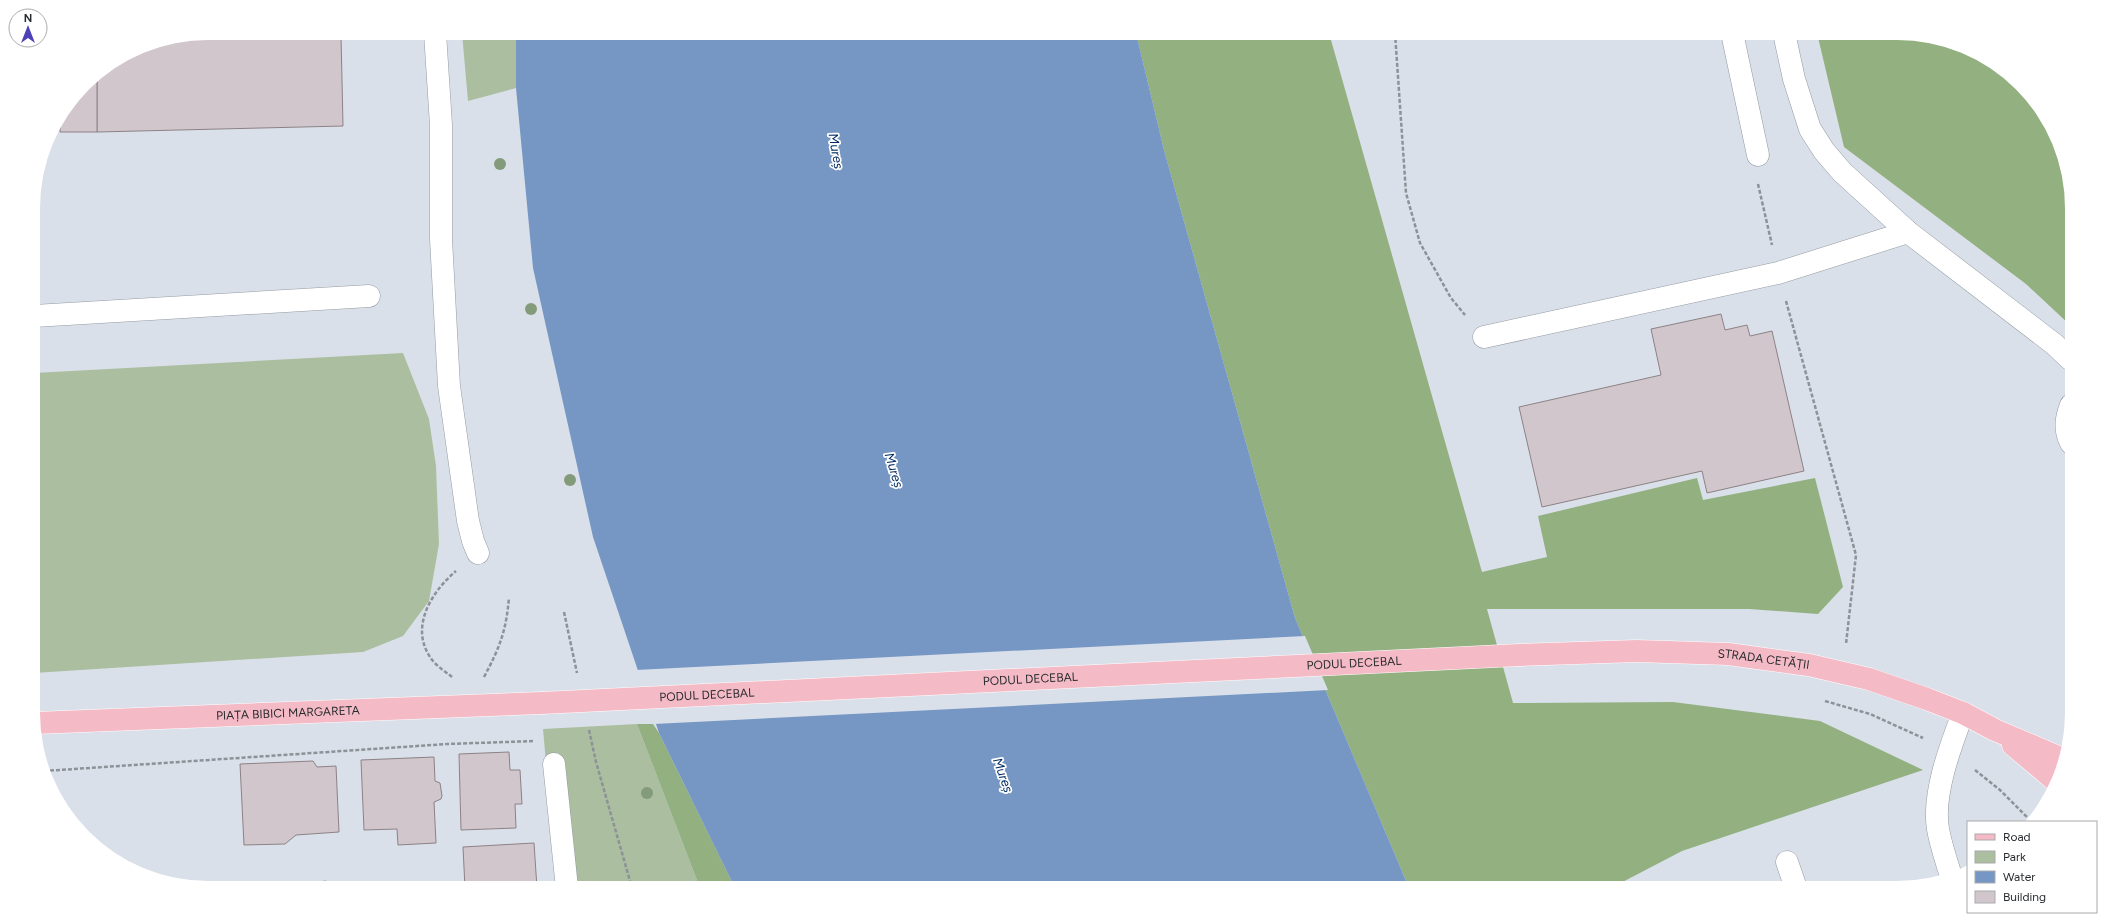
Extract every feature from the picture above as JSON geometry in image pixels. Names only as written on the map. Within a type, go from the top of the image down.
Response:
[{"type":"main road","name":"STRADA CETĂȚII","points":[[1520,655],[1637,651],[1743,656],[1809,665],[1869,680],[1962,713],[1995,730],[2059,757]]},
{"type":"main road","name":"PODUL DECEBAL","points":[[542,703],[1520,655]]},
{"type":"main road","name":"PIAȚA BIBICI MARGARETA","points":[[40,722],[542,703]]},
{"type":"main road","points":[[40,712],[58,721]]},
{"type":"main road","name":"STRADA CETĂȚII","points":[[1995,730],[2052,778]]},
{"type":"street","points":[[435,40],[441,125],[441,239],[449,386],[468,521],[478,553]]},
{"type":"street","points":[[1733,40],[1758,156]]},
{"type":"street","points":[[1786,40],[1794,79],[1810,129],[1820,145],[1842,172],[1908,232],[2054,344],[2065,354]]},
{"type":"street","points":[[1484,337],[1778,273],[1908,232]]},
{"type":"street","points":[[40,316],[369,296]]},
{"type":"street","points":[[1950,872],[1938,828],[1939,800],[1949,750],[1962,713]]},
{"type":"street","points":[[554,764],[566,881]]},
{"type":"street","points":[[1787,862],[1794,881]]},
{"type":"path","points":[[1395,40],[1406,193],[1420,243],[1451,298],[1484,337]]},
{"type":"path","points":[[1758,156],[1754,170],[1778,273],[1856,555],[1846,650]]},
{"type":"path","points":[[456,681],[433,661],[425,646],[422,622],[426,608],[434,594],[450,576],[478,553]]},
{"type":"path","points":[[482,681],[495,656],[505,631],[509,598]]},
{"type":"path","points":[[564,612],[578,680]]},
{"type":"path","points":[[1821,700],[1870,714],[1949,750],[2000,790],[2028,818]]},
{"type":"path","points":[[588,725],[596,762],[630,881]]},
{"type":"path","points":[[50,771],[447,744],[543,741]]},
{"type":"green space","points":[[463,40],[516,40],[516,88],[468,101]]},
{"type":"green space","points":[[1138,40],[1331,40],[1482,572],[1547,557],[1538,516],[1697,478],[1703,500],[1815,478],[1843,587],[1818,614],[1749,609],[1487,609],[1513,703],[1673,702],[1820,721],[1923,770],[1682,851],[1624,881],[1406,881],[1295,618],[1164,150]]},
{"type":"green space","points":[[1819,40],[1908,40],[1930,43],[1971,57],[1990,68],[2008,82],[2016,89],[2037,115],[2048,134],[2062,175],[2065,197],[2065,320],[2026,284],[1844,147]]},
{"type":"green space","points":[[403,353],[429,419],[436,466],[439,544],[429,601],[403,636],[363,652],[40,673],[40,373]]},
{"type":"green space","points":[[637,724],[697,881],[556,881],[543,729]]},
{"type":"green space","points":[[637,724],[653,724],[659,733],[732,881],[697,881]]},
{"type":"water","name":"Mureș","points":[[516,40],[1138,40],[1164,150],[1295,618],[1406,881],[732,881],[659,733],[593,537],[533,268],[516,88]]},
{"type":"pier","points":[[1305,636],[1328,690],[654,724],[636,670]]},
{"type":"building","points":[[197,40],[341,40],[343,126],[97,132],[97,82],[115,68],[134,57],[154,49],[175,43]]},
{"type":"building","points":[[97,82],[97,132],[60,132],[60,129],[68,115],[89,89]]},
{"type":"building","points":[[1721,314],[1725,330],[1747,325],[1750,336],[1772,331],[1804,471],[1707,493],[1702,471],[1542,507],[1519,407],[1661,375],[1651,329]]},
{"type":"building","points":[[509,752],[510,770],[520,770],[522,804],[515,804],[516,828],[461,830],[459,754]]},
{"type":"building","points":[[434,757],[435,781],[440,783],[442,796],[441,799],[434,802],[436,843],[398,845],[397,829],[364,830],[361,760]]},
{"type":"building","points":[[313,761],[317,767],[336,766],[339,832],[296,835],[285,844],[244,845],[240,764]]},
{"type":"building","points":[[534,843],[537,881],[465,881],[463,847]]}]
